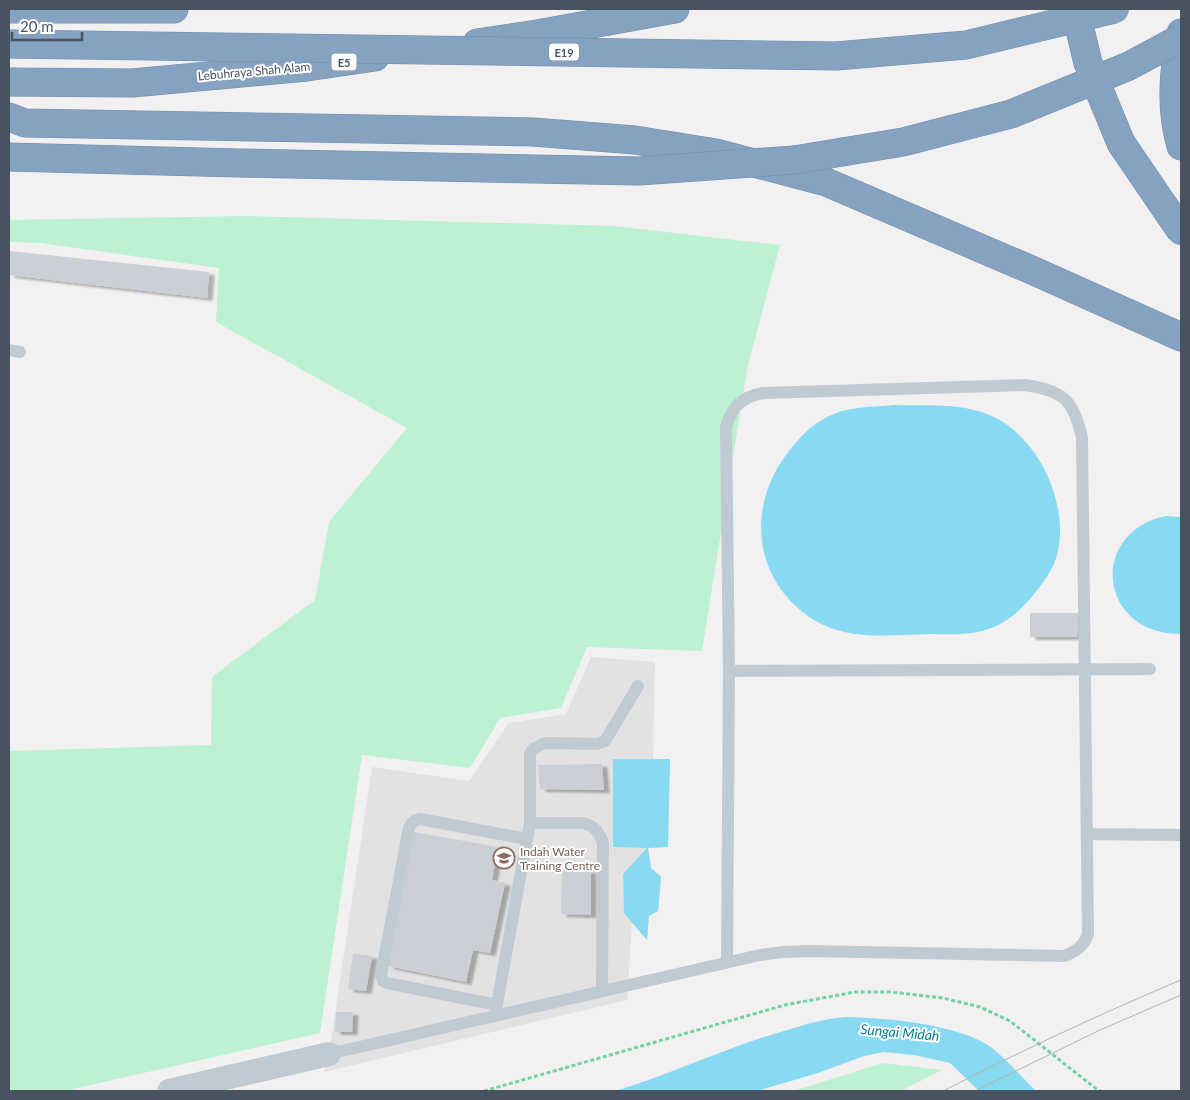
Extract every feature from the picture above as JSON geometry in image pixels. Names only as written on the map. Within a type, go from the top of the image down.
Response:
[{"type":"highway","points":[[9,9],[174,9]]},
{"type":"highway","name":"Lebuhraya Shah Alam","points":[[9,82],[132,83],[307,67],[537,34],[676,9]]},
{"type":"highway","points":[[1075,9],[1088,63],[1121,143],[1181,231]]},
{"type":"highway","name":"E19","points":[[9,44],[836,56],[966,45],[1115,9]]},
{"type":"highway","points":[[1181,33],[1176,60],[1174,95],[1177,132],[1181,146]]},
{"type":"highway","points":[[9,157],[640,171],[794,160],[903,142],[1011,114],[1129,66],[1181,38]]},
{"type":"highway","points":[[9,117],[25,123],[533,132],[635,140],[716,153],[826,182],[1026,267],[1181,337]]},
{"type":"street","points":[[168,1091],[329,1054]]},
{"type":"lane","points":[[329,1054],[496,1010],[602,990],[775,953],[808,951],[1065,956],[1076,951],[1085,943],[1088,934],[1082,438],[1077,417],[1070,404],[1059,394],[1042,387],[1024,385],[763,393],[750,396],[738,404],[730,413],[726,427],[729,670],[727,962]]},
{"type":"lane","points":[[729,670],[1150,669]]},
{"type":"lane","points":[[496,1010],[530,823],[530,754],[533,749],[545,743],[597,744],[605,740],[638,686]]},
{"type":"lane","points":[[496,1010],[387,983],[383,981],[381,975],[409,828],[415,820],[527,839]]},
{"type":"lane","points":[[530,823],[590,824],[602,838],[602,990]]},
{"type":"lane","points":[[1087,834],[1181,835]]},
{"type":"path","points":[[484,1091],[785,1005],[854,992],[890,992],[942,998],[980,1007],[1010,1021],[1099,1091],[1102,1091]]},
{"type":"shaded area","name":"Indah Water Training Centre","points":[[591,657],[655,662],[653,759],[670,759],[668,847],[648,848],[651,868],[661,877],[658,911],[649,916],[647,940],[632,923],[627,1000],[324,1072],[329,1054],[372,767],[469,781],[509,723],[566,714]]},
{"type":"green space","points":[[247,216],[614,226],[780,245],[747,369],[702,651],[587,647],[561,708],[500,718],[470,768],[362,755],[320,1033],[64,1091],[9,1091],[9,751],[211,745],[212,677],[315,600],[329,522],[407,428],[216,322],[219,268],[41,243],[9,242],[9,220]]},
{"type":"green space","points":[[883,1063],[942,1070],[901,1091],[793,1091]]},
{"type":"water","points":[[894,405],[959,407],[971,409],[996,418],[1012,428],[1026,442],[1038,458],[1047,475],[1059,513],[1060,532],[1058,551],[1054,564],[1030,599],[1017,612],[1004,622],[989,629],[961,634],[885,636],[855,634],[827,627],[814,620],[794,604],[778,585],[768,564],[762,542],[761,519],[766,496],[775,473],[789,451],[811,428],[835,413],[860,408]]},
{"type":"water","points":[[1166,516],[1181,517],[1180,634],[1153,630],[1132,618],[1119,601],[1113,581],[1115,560],[1124,541],[1141,526]]},
{"type":"water","points":[[613,759],[670,759],[668,847],[648,848],[651,868],[661,877],[658,911],[649,916],[647,940],[624,913],[623,874],[647,848],[613,847]]},
{"type":"water","name":"Sungai Midah","points":[[847,1017],[902,1021],[961,1033],[992,1048],[1036,1091],[979,1091],[950,1063],[914,1055],[883,1052],[864,1056],[818,1073],[757,1091],[615,1091],[769,1036],[819,1021]]},
{"type":"building","points":[[9,251],[209,272],[207,298],[9,275]]},
{"type":"building","points":[[1030,613],[1078,613],[1077,637],[1030,637]]},
{"type":"building","points":[[602,764],[604,790],[540,789],[538,765]]},
{"type":"building","points":[[414,832],[498,847],[492,880],[505,883],[490,953],[473,950],[466,982],[388,966]]},
{"type":"building","points":[[562,870],[591,870],[591,915],[561,914]]},
{"type":"building","points":[[353,954],[372,956],[366,991],[348,989]]},
{"type":"building","points":[[336,1012],[353,1012],[352,1032],[335,1032]]},
{"type":"tram line","points":[[943,1091],[1061,1033],[1181,980]]},
{"type":"tram line","points":[[975,1091],[1100,1030],[1181,995]]},
{"type":"place","name":"Indah Water Training Centre","points":[[504,858]]}]
